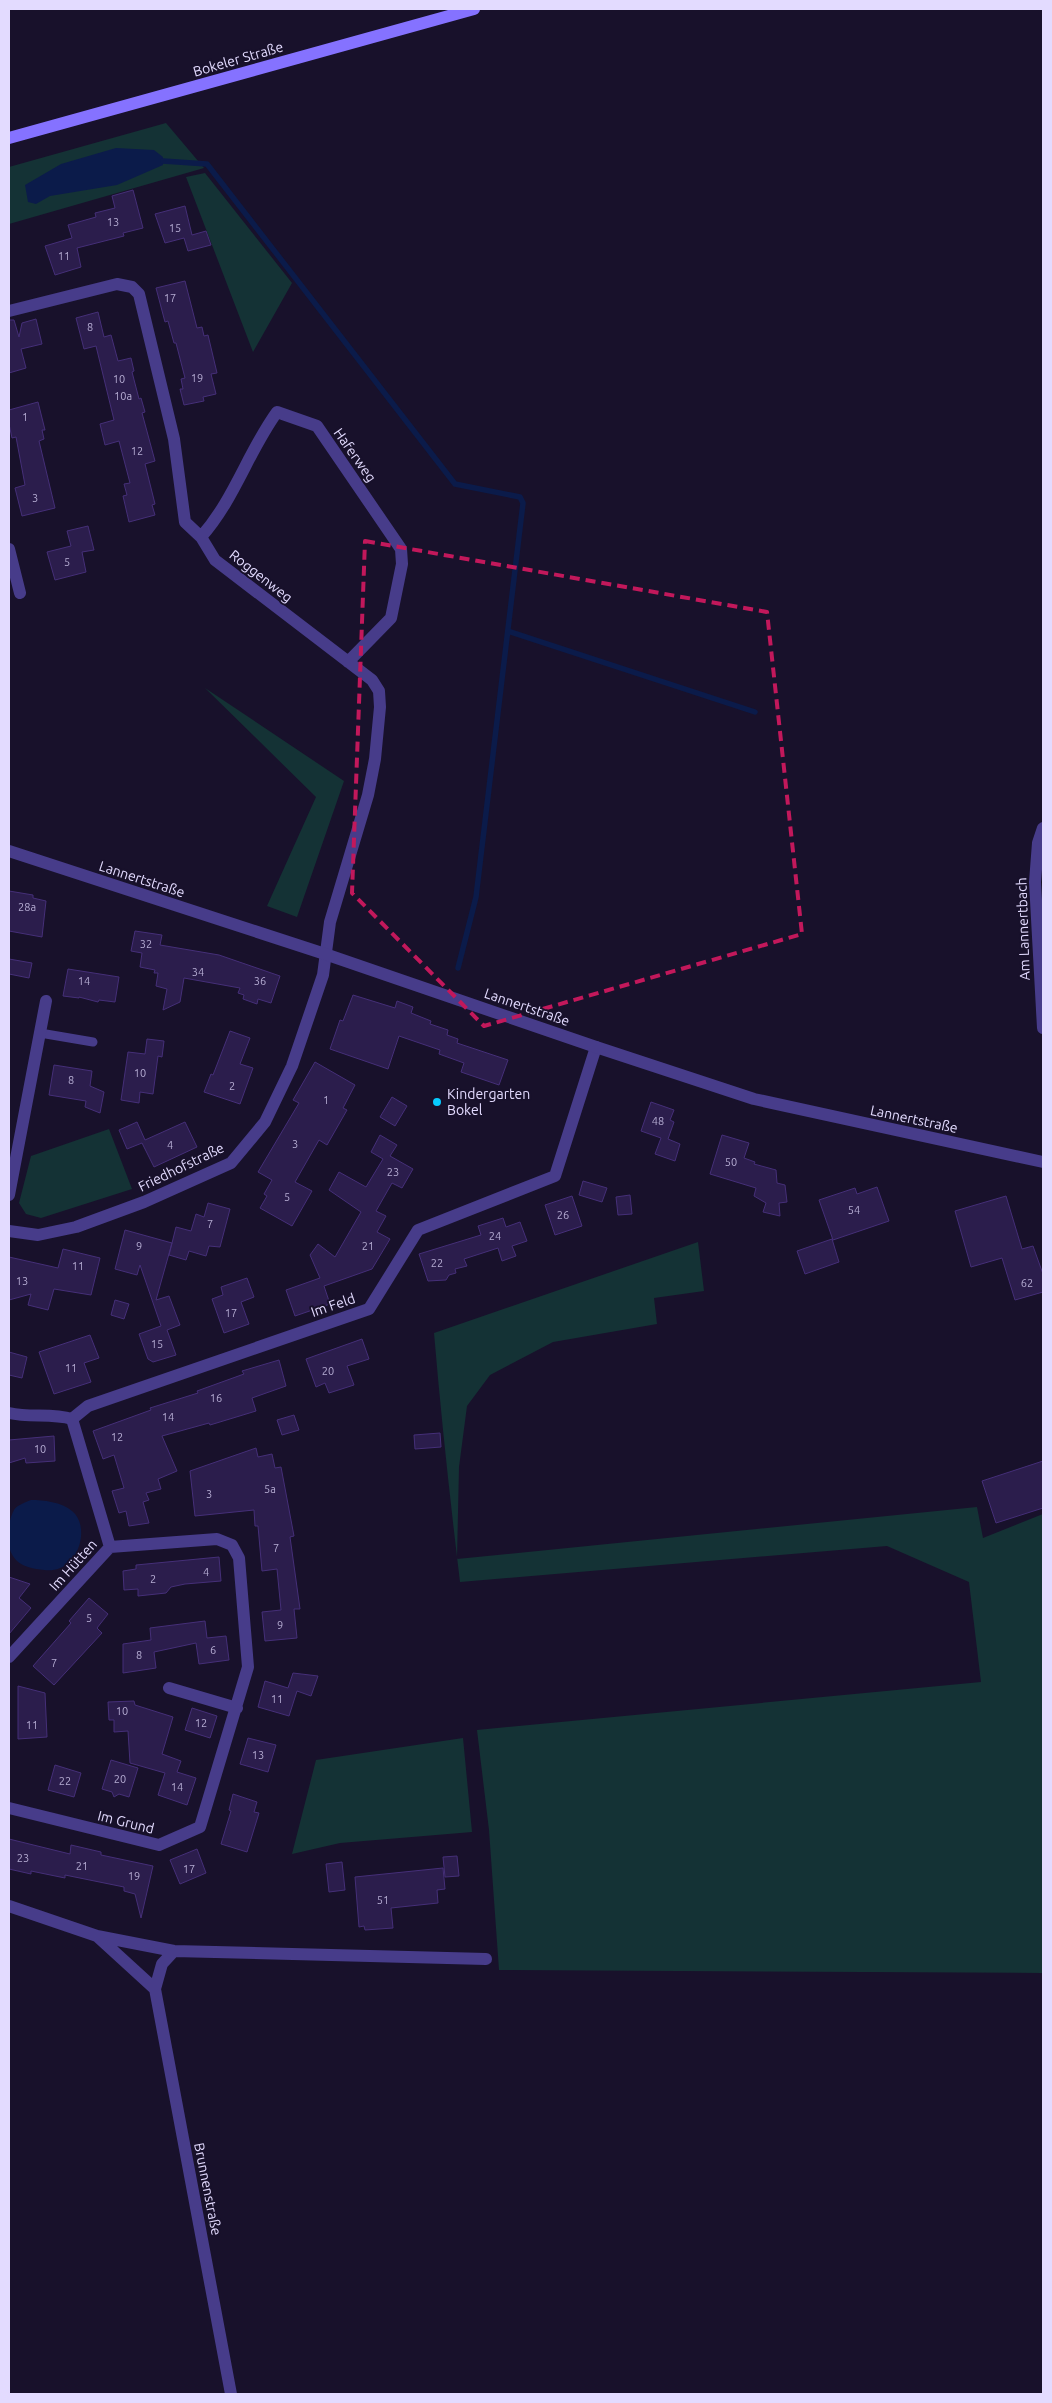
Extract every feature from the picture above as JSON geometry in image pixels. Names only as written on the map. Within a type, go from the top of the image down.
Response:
[{"type":"main road","name":"Bokeler Straße","points":[[9,138],[474,9]]},
{"type":"street","name":"Roggenweg","points":[[9,311],[117,284],[132,287],[139,294],[174,439],[186,522],[201,537],[215,560],[372,680],[379,691],[380,707],[375,759],[368,795],[330,922],[325,954]]},
{"type":"street","name":"Haferweg","points":[[201,537],[217,519],[263,431],[277,412],[316,426],[401,549],[402,564],[391,618],[348,662]]},
{"type":"street","points":[[9,549],[20,593]]},
{"type":"street","name":"Am Lannertbach","points":[[1043,828],[1038,843],[1035,882],[1043,1028]]},
{"type":"street","name":"Lannertstraße","points":[[9,851],[325,954],[754,1099],[1043,1162]]},
{"type":"street","name":"Friedhofstraße","points":[[9,1231],[38,1235],[76,1227],[144,1202],[231,1163],[264,1122],[292,1066],[323,975],[325,954]]},
{"type":"street","points":[[9,1195],[46,1001]]},
{"type":"street","name":"Im Feld","points":[[72,1419],[88,1406],[369,1308],[418,1230],[555,1176],[596,1047]]},
{"type":"street","points":[[9,1413],[18,1415],[57,1414],[72,1419]]},
{"type":"street","name":"Im Hütten","points":[[9,1657],[110,1547],[72,1419]]},
{"type":"street","name":"Im Grund","points":[[9,1808],[159,1845],[200,1827],[248,1667],[239,1558],[232,1545],[218,1539],[110,1547]]},
{"type":"street","points":[[169,1688],[237,1708]]},
{"type":"street","points":[[9,1906],[97,1936],[174,1951],[486,1959]]},
{"type":"street","points":[[97,1936],[155,1989]]},
{"type":"street","name":"Brunnenstraße","points":[[174,1951],[162,1964],[155,1989],[231,2394]]},
{"type":"lane","points":[[40,1033],[93,1042]]},
{"type":"highlighted area","points":[[365,541],[767,612],[802,934],[484,1026],[352,893]]},
{"type":"green space","points":[[166,123],[204,168],[9,224],[9,167]]},
{"type":"green space","points":[[205,173],[292,283],[253,352],[186,177]]},
{"type":"green space","points":[[205,688],[344,781],[297,917],[267,906],[316,797]]},
{"type":"green space","points":[[109,1129],[132,1189],[41,1218],[26,1214],[19,1203],[31,1156]]},
{"type":"green space","points":[[698,1242],[704,1291],[654,1298],[657,1324],[553,1342],[490,1375],[467,1406],[459,1467],[457,1557],[434,1333]]},
{"type":"green space","points":[[977,1507],[983,1538],[1043,1514],[1043,1973],[499,1970],[489,1830],[477,1730],[981,1682],[969,1582],[887,1546],[460,1582],[457,1559]]},
{"type":"green space","points":[[463,1738],[472,1832],[340,1843],[292,1854],[316,1760]]},
{"type":"water","points":[[116,148],[154,150],[163,157],[163,165],[117,185],[50,196],[36,204],[28,202],[25,185],[61,164]]},
{"type":"water","points":[[31,1500],[63,1505],[77,1516],[80,1522],[80,1544],[73,1557],[61,1568],[54,1570],[36,1569],[22,1564],[12,1555],[8,1542],[8,1528],[12,1515],[17,1507]]},
{"type":"building","points":[[133,190],[143,228],[123,233],[124,236],[77,248],[81,267],[55,275],[45,246],[72,238],[68,225],[96,217],[95,213],[115,208],[112,196]]},
{"type":"building","points":[[185,206],[192,235],[206,231],[211,245],[188,251],[184,238],[165,243],[155,214]]},
{"type":"building","points":[[185,281],[197,328],[202,327],[204,336],[208,335],[217,373],[211,374],[216,394],[203,397],[204,401],[184,405],[180,389],[183,389],[181,379],[185,378],[176,343],[174,343],[168,321],[165,322],[156,288]]},
{"type":"building","points":[[98,312],[104,337],[111,335],[118,361],[131,358],[134,371],[132,372],[139,399],[141,398],[145,412],[142,413],[155,461],[145,464],[155,504],[152,505],[155,515],[129,522],[123,496],[127,495],[124,484],[130,483],[119,441],[105,445],[100,424],[114,420],[96,346],[84,349],[76,318]]},
{"type":"building","points":[[36,319],[42,344],[21,349],[26,368],[9,373],[9,320],[14,320],[19,337],[22,323]]},
{"type":"building","points":[[38,402],[45,430],[42,430],[44,439],[39,441],[55,508],[22,516],[15,488],[25,485],[16,437],[12,438],[9,424],[9,410]]},
{"type":"building","points":[[88,526],[94,550],[82,552],[86,572],[55,580],[47,552],[71,546],[67,531]]},
{"type":"building","points":[[9,891],[33,895],[33,898],[46,901],[42,937],[9,931]]},
{"type":"building","points":[[135,931],[162,935],[160,945],[219,955],[280,976],[271,1003],[258,999],[257,1004],[243,999],[244,995],[238,993],[240,988],[184,978],[180,1002],[163,1010],[167,989],[156,986],[158,973],[154,973],[155,970],[140,967],[142,953],[131,951]]},
{"type":"building","points":[[9,959],[32,963],[29,978],[9,974]]},
{"type":"building","points":[[68,969],[119,977],[115,1002],[99,1000],[98,1002],[79,997],[63,996]]},
{"type":"building","points":[[353,995],[395,1008],[397,1001],[413,1007],[411,1013],[431,1021],[430,1024],[448,1030],[447,1035],[458,1039],[457,1043],[508,1060],[499,1085],[461,1072],[464,1063],[439,1054],[440,1050],[399,1036],[388,1069],[330,1049],[340,1020],[343,1021]]},
{"type":"building","points":[[230,1031],[250,1038],[240,1064],[253,1068],[240,1104],[204,1092],[211,1074],[213,1075]]},
{"type":"building","points":[[147,1039],[164,1041],[162,1057],[158,1056],[153,1094],[140,1092],[139,1103],[121,1100],[128,1052],[145,1054]]},
{"type":"building","points":[[315,1062],[355,1085],[343,1108],[347,1110],[327,1145],[319,1140],[295,1182],[312,1191],[292,1226],[260,1208],[267,1196],[264,1194],[272,1180],[258,1172],[299,1103],[293,1100]]},
{"type":"building","points":[[54,1065],[92,1071],[90,1086],[104,1092],[100,1113],[85,1107],[86,1101],[49,1095]]},
{"type":"building","points":[[392,1097],[407,1106],[395,1126],[380,1117]]},
{"type":"building","points":[[651,1102],[674,1110],[670,1120],[674,1122],[668,1139],[680,1144],[675,1161],[655,1154],[661,1138],[641,1131]]},
{"type":"building","points":[[137,1122],[145,1140],[185,1122],[197,1147],[154,1167],[142,1143],[127,1149],[119,1130]]},
{"type":"building","points":[[380,1135],[397,1145],[390,1156],[413,1169],[402,1188],[392,1183],[376,1211],[386,1216],[377,1232],[390,1239],[372,1269],[324,1286],[330,1304],[295,1316],[286,1290],[320,1278],[310,1255],[318,1244],[335,1257],[361,1212],[329,1190],[339,1172],[366,1187],[383,1159],[371,1152]]},
{"type":"building","points":[[722,1135],[749,1143],[744,1158],[755,1162],[754,1164],[776,1170],[777,1183],[785,1185],[787,1202],[779,1203],[780,1216],[763,1212],[766,1203],[754,1196],[756,1188],[710,1174]]},
{"type":"building","points":[[583,1181],[607,1188],[602,1202],[579,1195]]},
{"type":"building","points":[[877,1187],[889,1221],[833,1240],[819,1200],[855,1188],[857,1194]]},
{"type":"building","points":[[630,1195],[632,1214],[618,1215],[616,1197]]},
{"type":"building","points":[[572,1196],[582,1226],[555,1235],[545,1205]]},
{"type":"building","points":[[1006,1196],[1022,1249],[1033,1246],[1043,1274],[1043,1292],[1015,1300],[1002,1258],[971,1267],[955,1211]]},
{"type":"building","points":[[208,1203],[230,1209],[220,1247],[209,1246],[206,1256],[189,1251],[186,1260],[169,1255],[176,1227],[191,1231],[196,1214],[204,1217]]},
{"type":"building","points":[[503,1218],[506,1227],[520,1222],[527,1241],[512,1246],[516,1256],[502,1261],[498,1248],[464,1259],[467,1266],[455,1269],[456,1273],[449,1275],[446,1280],[428,1281],[419,1254],[481,1235],[478,1226]]},
{"type":"building","points":[[125,1230],[172,1243],[156,1300],[169,1296],[180,1325],[167,1330],[176,1355],[153,1362],[148,1359],[139,1334],[161,1326],[140,1265],[137,1275],[115,1269]]},
{"type":"building","points":[[832,1239],[839,1262],[805,1274],[797,1251]]},
{"type":"building","points":[[63,1249],[100,1258],[91,1295],[54,1289],[48,1310],[28,1305],[31,1294],[9,1300],[9,1257],[58,1268]]},
{"type":"building","points":[[247,1278],[254,1297],[241,1302],[249,1324],[224,1333],[212,1299],[223,1295],[221,1287]]},
{"type":"building","points":[[115,1300],[129,1304],[124,1319],[111,1315]]},
{"type":"building","points":[[90,1335],[99,1358],[84,1363],[91,1382],[54,1394],[39,1352]]},
{"type":"building","points":[[362,1339],[369,1359],[347,1366],[354,1385],[329,1393],[325,1383],[316,1387],[306,1359]]},
{"type":"building","points":[[9,1352],[27,1357],[22,1378],[9,1375]]},
{"type":"building","points":[[279,1360],[286,1386],[252,1398],[256,1411],[210,1425],[209,1423],[162,1436],[177,1471],[158,1479],[161,1489],[146,1493],[149,1500],[143,1502],[149,1523],[129,1526],[126,1511],[119,1513],[112,1491],[124,1488],[114,1455],[103,1459],[93,1431],[151,1410],[150,1408],[198,1393],[197,1391],[244,1374],[242,1371]]},
{"type":"building","points":[[294,1415],[299,1430],[282,1435],[277,1420]]},
{"type":"building","points":[[440,1433],[441,1447],[415,1449],[414,1435]]},
{"type":"building","points":[[54,1436],[55,1461],[26,1463],[25,1458],[9,1463],[9,1440]]},
{"type":"building","points":[[256,1448],[258,1457],[272,1454],[275,1468],[281,1467],[294,1536],[290,1537],[300,1609],[294,1609],[297,1638],[265,1641],[262,1612],[281,1610],[277,1569],[262,1571],[258,1526],[255,1526],[254,1510],[195,1516],[190,1471]]},
{"type":"building","points":[[1043,1461],[1043,1508],[996,1523],[982,1481]]},
{"type":"building","points":[[219,1557],[221,1581],[185,1584],[171,1587],[166,1593],[138,1596],[138,1589],[124,1590],[123,1571],[136,1569],[136,1565]]},
{"type":"building","points":[[9,1577],[30,1584],[19,1598],[31,1608],[9,1634]]},
{"type":"building","points":[[89,1598],[108,1614],[97,1628],[102,1633],[54,1685],[33,1666],[71,1623],[69,1621]]},
{"type":"building","points":[[205,1621],[207,1638],[226,1636],[229,1660],[199,1664],[196,1643],[154,1652],[156,1668],[123,1673],[123,1644],[151,1640],[150,1628]]},
{"type":"building","points":[[293,1673],[318,1676],[311,1696],[297,1691],[289,1716],[258,1707],[265,1681],[288,1688]]},
{"type":"building","points":[[18,1686],[45,1693],[47,1737],[18,1739]]},
{"type":"building","points":[[134,1701],[135,1705],[173,1717],[162,1754],[181,1761],[177,1772],[196,1778],[187,1805],[158,1795],[165,1773],[130,1763],[128,1731],[114,1732],[114,1720],[109,1720],[108,1702]]},
{"type":"building","points":[[192,1708],[217,1716],[210,1738],[185,1730]]},
{"type":"building","points":[[248,1738],[276,1745],[268,1772],[240,1764]]},
{"type":"building","points":[[111,1760],[138,1768],[129,1797],[119,1794],[114,1797],[112,1792],[102,1789]]},
{"type":"building","points":[[55,1765],[81,1773],[74,1797],[48,1790]]},
{"type":"building","points":[[233,1794],[257,1802],[254,1812],[259,1813],[247,1852],[221,1844],[231,1811],[229,1810]]},
{"type":"building","points":[[9,1839],[70,1854],[71,1845],[101,1852],[101,1855],[153,1866],[141,1918],[135,1894],[124,1891],[124,1887],[65,1875],[65,1878],[31,1871],[31,1874],[9,1869]]},
{"type":"building","points":[[197,1849],[206,1873],[180,1884],[170,1860]]},
{"type":"building","points":[[457,1856],[459,1876],[445,1877],[443,1857]]},
{"type":"building","points":[[342,1862],[345,1890],[329,1892],[326,1864]]},
{"type":"building","points":[[443,1868],[445,1889],[437,1890],[438,1903],[391,1908],[393,1928],[365,1930],[364,1926],[359,1927],[355,1877]]},
{"type":"waterway","points":[[163,161],[207,164],[455,484],[520,497],[523,503],[476,897],[458,968]]},
{"type":"waterway","points":[[508,631],[755,712]]},
{"type":"place","name":"Kindergarten Bokel","points":[[437,1102]]}]
